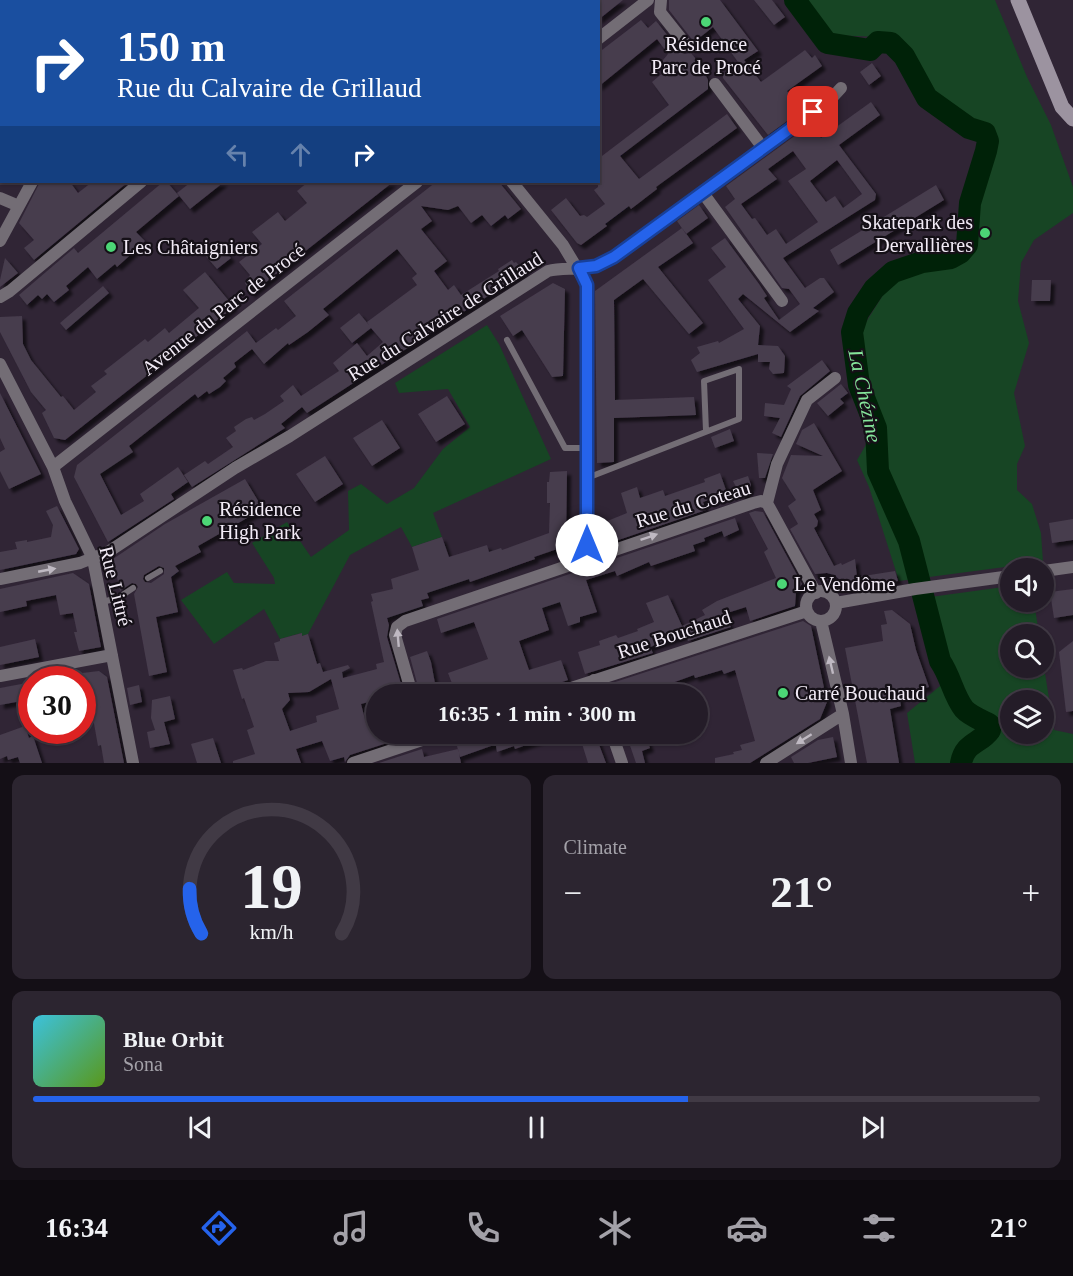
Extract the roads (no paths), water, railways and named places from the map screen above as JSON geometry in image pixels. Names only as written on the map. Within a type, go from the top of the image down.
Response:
[{"type":"main road","points":[[1018,0],[1062,107],[1073,119]]},
{"type":"street","points":[[600,37],[648,0]]},
{"type":"street","points":[[661,0],[660,12],[687,49]]},
{"type":"street","points":[[715,84],[763,148]]},
{"type":"street","name":"Rue du Calvaire de Grillaud","points":[[0,579],[80,563],[108,552],[236,468],[291,436],[548,271],[558,268],[596,266],[614,257],[830,100],[841,88]]},
{"type":"street","points":[[0,241],[31,183]]},
{"type":"street","points":[[0,297],[140,183]]},
{"type":"street","name":"Avenue du Parc de Procé","points":[[53,467],[416,183]]},
{"type":"street","points":[[513,183],[563,245],[579,268],[587,285],[587,558]]},
{"type":"street","points":[[703,193],[782,301]]},
{"type":"street","points":[[0,198],[19,206]]},
{"type":"street","name":"Rue Littré","points":[[0,364],[53,467],[64,501],[93,559],[133,763]]},
{"type":"street","points":[[767,502],[777,464],[807,400],[835,378]]},
{"type":"street","name":"Rue du Coteau","points":[[409,684],[395,635],[397,627],[405,621],[753,502],[767,502],[816,593]]},
{"type":"street","points":[[1054,570],[1073,567]]},
{"type":"street","points":[[836,603],[938,585],[1000,577]]},
{"type":"street","points":[[816,593],[828,593],[836,603],[832,616],[821,621],[811,617],[807,611],[808,601],[816,593]]},
{"type":"street","name":"Rue Bouchaud","points":[[583,684],[807,611]]},
{"type":"street","points":[[821,621],[843,714],[851,763]]},
{"type":"street","points":[[0,676],[112,655]]},
{"type":"street","points":[[594,680],[595,684]]},
{"type":"street","points":[[766,763],[843,714]]},
{"type":"street","points":[[353,763],[402,744]]},
{"type":"street","points":[[615,744],[622,763]]},
{"type":"lane","points":[[648,0],[687,49]]},
{"type":"lane","points":[[507,340],[565,448],[586,448]]},
{"type":"lane","points":[[586,478],[705,432],[739,418],[739,369],[704,381],[705,432]]},
{"type":"lane","points":[[148,578],[160,571]]},
{"type":"lane","points":[[102,602],[118,598],[132,588]]},
{"type":"waterway","name":"La Chézine","points":[[795,0],[827,43],[870,50],[878,42],[891,43],[904,56],[927,98],[969,128],[985,133],[988,141],[970,203],[967,245],[951,258],[922,262],[893,272],[874,289],[858,313],[852,332],[859,385],[876,428],[878,471],[909,541],[940,661],[964,709],[989,724],[990,730],[969,747],[961,763]]},
{"type":"place","name":"Résidence Parc de Procé","points":[[706,22]]},
{"type":"place","name":"Skatepark des Dervallières","points":[[985,233]]},
{"type":"place","name":"Les Châtaigniers","points":[[111,247]]},
{"type":"place","name":"Résidence High Park","points":[[207,521]]},
{"type":"place","name":"Le Vendôme","points":[[782,584]]},
{"type":"place","name":"Carré Bouchaud","points":[[783,693]]}]
